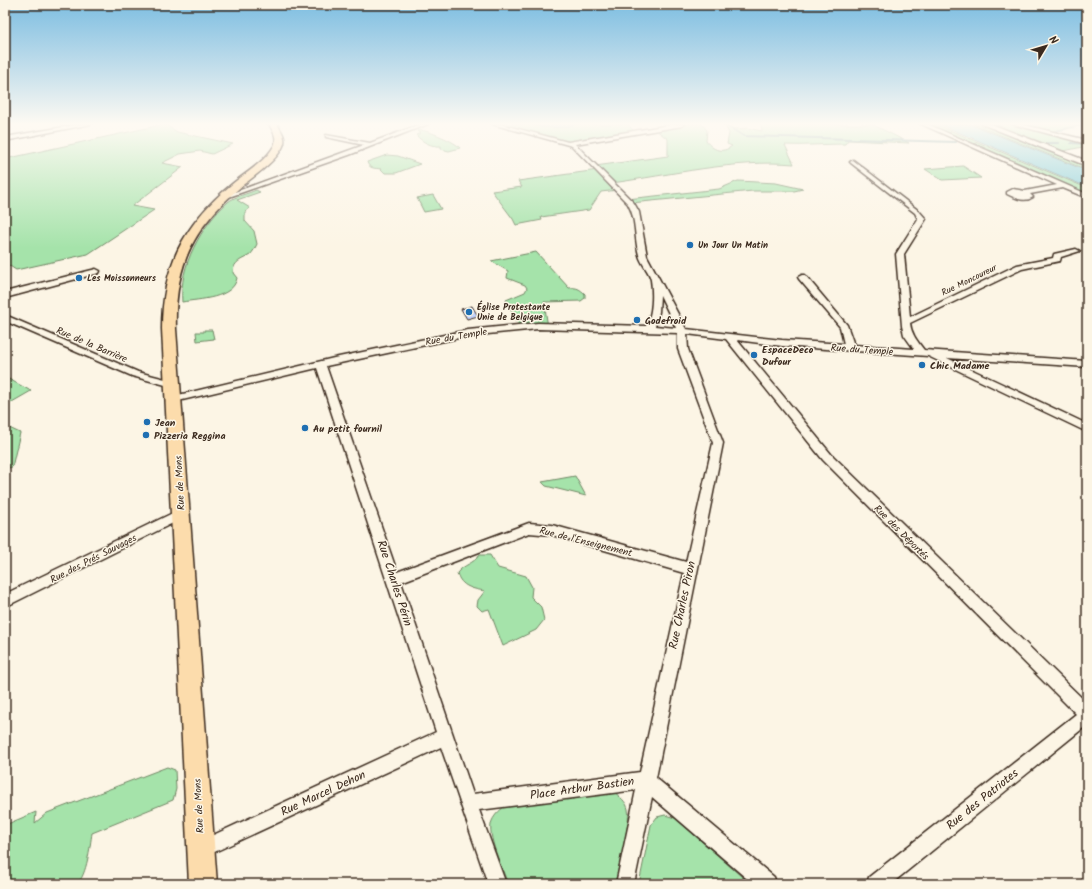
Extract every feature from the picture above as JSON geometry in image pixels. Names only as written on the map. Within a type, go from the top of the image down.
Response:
[{"type":"main road","name":"Rue de Mons","points":[[203,884],[169,305],[172,282],[180,259],[190,238],[199,225],[224,197],[258,165]]},
{"type":"street","points":[[224,197],[312,165]]},
{"type":"street","points":[[594,165],[636,212],[643,256],[682,330]]},
{"type":"street","points":[[857,165],[917,212],[922,219],[900,254],[906,328],[913,342],[926,353],[1087,364]]},
{"type":"street","points":[[1017,165],[1087,196]]},
{"type":"street","points":[[1026,193],[1064,186]]},
{"type":"street","name":"Rue Moncoureur","points":[[906,322],[1020,267],[1057,259],[1057,256],[1076,251]]},
{"type":"street","points":[[5,295],[96,271]]},
{"type":"street","points":[[802,277],[844,327],[850,348]]},
{"type":"street","points":[[649,328],[652,325],[654,316],[655,280]]},
{"type":"street","name":"Rue de la Barrière","points":[[5,318],[173,392]]},
{"type":"street","name":"Rue du Temple","points":[[173,392],[321,364],[447,336],[498,329],[538,326],[649,328],[682,330],[730,338],[926,353],[1087,428]]},
{"type":"street","name":"Rue Charles Piron","points":[[625,884],[690,569],[718,443],[683,349],[682,330]]},
{"type":"street","name":"Rue des Déportés","points":[[730,338],[827,457],[1087,715]]},
{"type":"street","name":"Rue Charles Périn","points":[[321,364],[468,803]]},
{"type":"street","name":"Rue des Prés Sauvages","points":[[5,601],[181,514]]},
{"type":"street","name":"Rue de l'Enseignement","points":[[393,579],[529,528],[552,530],[690,569]]},
{"type":"street","name":"Rue des Patriotes","points":[[876,884],[1087,715]]},
{"type":"street","name":"Rue Marcel Dehon","points":[[201,849],[446,736]]},
{"type":"street","name":"Place Arthur Bastien","points":[[468,803],[646,780],[767,884]]},
{"type":"street","points":[[468,803],[497,884]]},
{"type":"green space","points":[[5,165],[175,165],[183,167],[132,206],[154,210],[88,254],[16,270],[5,263]]},
{"type":"green space","points":[[416,165],[396,173],[385,173],[381,169],[372,168],[369,166]]},
{"type":"green space","points":[[732,165],[612,183],[618,190],[601,192],[589,210],[541,217],[542,220],[516,225],[492,191],[522,187],[518,181],[598,170],[595,166]]},
{"type":"green space","points":[[1017,165],[1034,165],[1087,188],[1087,196]]},
{"type":"green space","points":[[1076,165],[1087,165],[1087,170]]},
{"type":"green space","points":[[963,166],[981,178],[942,180],[925,169]]},
{"type":"green space","points":[[738,181],[776,183],[803,189],[794,191],[753,191],[631,203],[627,199],[719,189]]},
{"type":"green space","points":[[256,190],[260,192],[237,200],[250,208],[245,212],[245,221],[254,231],[257,244],[250,255],[236,263],[233,269],[233,273],[237,278],[234,285],[229,290],[214,297],[182,302],[184,275],[188,261],[201,235],[218,212],[228,202],[234,198]]},
{"type":"green space","points":[[433,195],[441,209],[424,212],[417,198]]},
{"type":"green space","points":[[536,252],[569,288],[576,288],[580,290],[585,294],[585,298],[581,301],[544,302],[548,327],[520,327],[506,300],[525,292],[527,288],[525,285],[507,278],[508,271],[491,261]]},
{"type":"green space","points":[[204,330],[212,330],[214,339],[197,341],[196,332],[204,332]]},
{"type":"green space","points":[[5,377],[31,391],[5,406]]},
{"type":"green space","points":[[5,426],[20,433],[12,467],[5,469]]},
{"type":"green space","points":[[575,476],[586,496],[546,486],[542,482]]},
{"type":"green space","points":[[479,555],[490,555],[498,568],[526,576],[532,587],[531,597],[541,607],[544,620],[536,630],[503,646],[489,609],[482,611],[477,606],[478,600],[485,591],[472,588],[464,584],[457,573]]},
{"type":"green space","points":[[167,767],[175,770],[176,789],[173,800],[92,833],[86,867],[77,884],[5,884],[5,825],[36,812],[35,823],[47,813]]},
{"type":"green space","points":[[614,792],[622,799],[628,809],[628,825],[615,884],[508,884],[491,834],[492,821],[500,810],[507,805]]},
{"type":"green space","points":[[665,815],[675,818],[750,884],[639,884],[651,825],[657,817]]},
{"type":"water","points":[[1036,165],[1073,165],[1087,171],[1087,187]]},
{"type":"building","name":"Église Protestante Unie de Belgique","points":[[472,306],[478,316],[467,319],[461,309]]},
{"type":"place","name":"Un Jour Un Matin","points":[[690,245]]},
{"type":"place","name":"Les Moissonneurs","points":[[79,278]]},
{"type":"place","name":"Église Protestante Unie de Belgique","points":[[469,312]]},
{"type":"place","name":"Godefroid","points":[[637,320]]},
{"type":"place","name":"EspaceDeco Dufour","points":[[754,355]]},
{"type":"place","name":"Chic Madame","points":[[922,365]]},
{"type":"place","name":"Jean","points":[[147,422]]},
{"type":"place","name":"Au petit fournil","points":[[305,428]]},
{"type":"place","name":"Pizzeria Reggina","points":[[146,435]]}]
